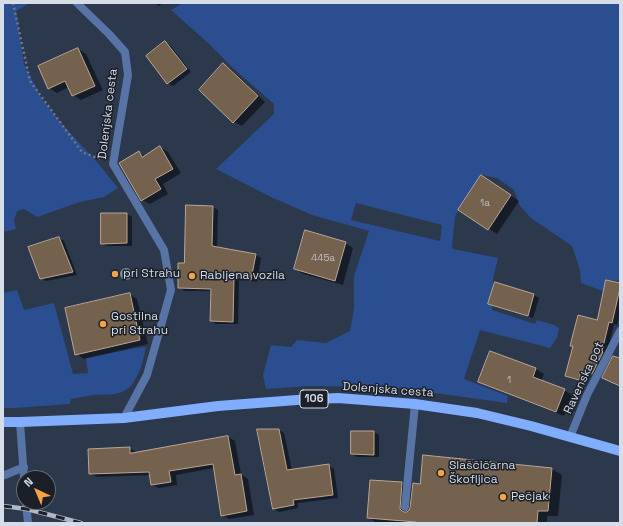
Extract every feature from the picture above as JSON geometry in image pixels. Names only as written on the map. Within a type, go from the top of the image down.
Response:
[{"type":"main road","name":"Dolenjska cesta","points":[[3,422],[124,418],[218,406],[338,398],[415,404],[477,413],[531,426],[620,451]]},
{"type":"street","name":"Dolenjska cesta","points":[[77,3],[125,52],[128,75],[113,164],[164,250],[171,290],[147,375],[124,418]]},
{"type":"street","name":"Ravenska pot","points":[[570,437],[587,395],[620,331]]},
{"type":"street","points":[[405,507],[415,404]]},
{"type":"street","points":[[5,475],[24,467],[20,422]]},
{"type":"street","points":[[27,510],[28,523]]},
{"type":"path","points":[[13,3],[30,81],[82,152],[113,164]]},
{"type":"shaded area","points":[[3,3],[30,3],[16,11],[24,64],[42,99],[118,188],[104,197],[80,202],[37,217],[24,209],[17,211],[14,220],[16,229],[3,232]]},
{"type":"shaded area","points":[[183,3],[620,3],[620,281],[606,280],[603,291],[581,283],[580,270],[572,246],[531,218],[520,206],[514,190],[497,178],[481,175],[455,216],[453,249],[498,258],[493,279],[492,310],[535,324],[537,320],[559,328],[557,338],[550,348],[480,330],[464,379],[508,396],[507,403],[392,387],[309,386],[266,389],[263,375],[271,345],[291,347],[297,340],[326,343],[350,331],[354,308],[354,276],[369,231],[312,215],[271,197],[216,169],[274,114],[274,104],[171,10]],"holes":[[[356,203],[442,225],[440,241],[351,220]]]},
{"type":"shaded area","points":[[17,290],[24,310],[54,303],[73,374],[88,373],[86,358],[146,347],[139,372],[129,388],[121,393],[93,395],[71,399],[70,404],[3,408],[3,293]]},
{"type":"building","points":[[165,41],[187,69],[167,84],[146,56]]},
{"type":"building","points":[[78,48],[95,86],[72,96],[65,81],[48,89],[38,66]]},
{"type":"building","points":[[223,63],[258,96],[233,123],[199,90]]},
{"type":"building","points":[[160,146],[173,169],[155,179],[161,189],[141,201],[119,163],[139,151],[142,157]]},
{"type":"building","points":[[481,175],[511,195],[488,230],[458,210]]},
{"type":"building","points":[[186,205],[213,206],[212,246],[256,254],[251,280],[234,277],[233,322],[210,321],[211,289],[178,288],[178,263],[184,263]]},
{"type":"building","points":[[101,213],[127,213],[127,243],[101,244]]},
{"type":"building","points":[[305,230],[346,242],[335,281],[294,269]]},
{"type":"building","points":[[59,237],[73,272],[40,279],[28,247]]},
{"type":"building","points":[[606,280],[620,283],[620,288],[612,323],[609,322],[603,352],[592,374],[581,370],[579,380],[565,376],[573,346],[570,346],[578,315],[597,320]]},
{"type":"building","points":[[495,282],[534,294],[528,316],[488,304]]},
{"type":"building","name":"Gostilna pri Strahu","points":[[130,293],[140,340],[75,355],[65,308]]},
{"type":"building","points":[[490,351],[536,368],[533,377],[565,389],[556,412],[478,382]]},
{"type":"building","points":[[613,356],[620,358],[620,386],[602,378]]},
{"type":"building","points":[[257,429],[279,429],[287,470],[329,464],[333,495],[293,500],[294,505],[273,509]]},
{"type":"building","points":[[351,431],[374,431],[374,455],[351,454]]},
{"type":"building","points":[[228,436],[235,475],[241,474],[247,511],[221,516],[213,464],[169,471],[171,482],[151,485],[149,472],[89,474],[88,449],[130,447],[130,453]]},
{"type":"building","points":[[423,455],[552,468],[548,511],[538,511],[537,523],[416,523],[367,518],[370,480],[402,482],[400,509],[404,512],[409,510],[413,483],[420,484]]},
{"type":"railway","points":[[3,506],[27,509],[81,523]]},
{"type":"place","name":"pri Strahu","points":[[115,274]]},
{"type":"place","name":"Rabljena vozila","points":[[192,276]]},
{"type":"place","name":"Gostilna pri Strahu","points":[[103,324]]},
{"type":"place","name":"Slaščičarna Škofljica","points":[[441,473]]},
{"type":"place","name":"Pečjak","points":[[503,497]]}]
